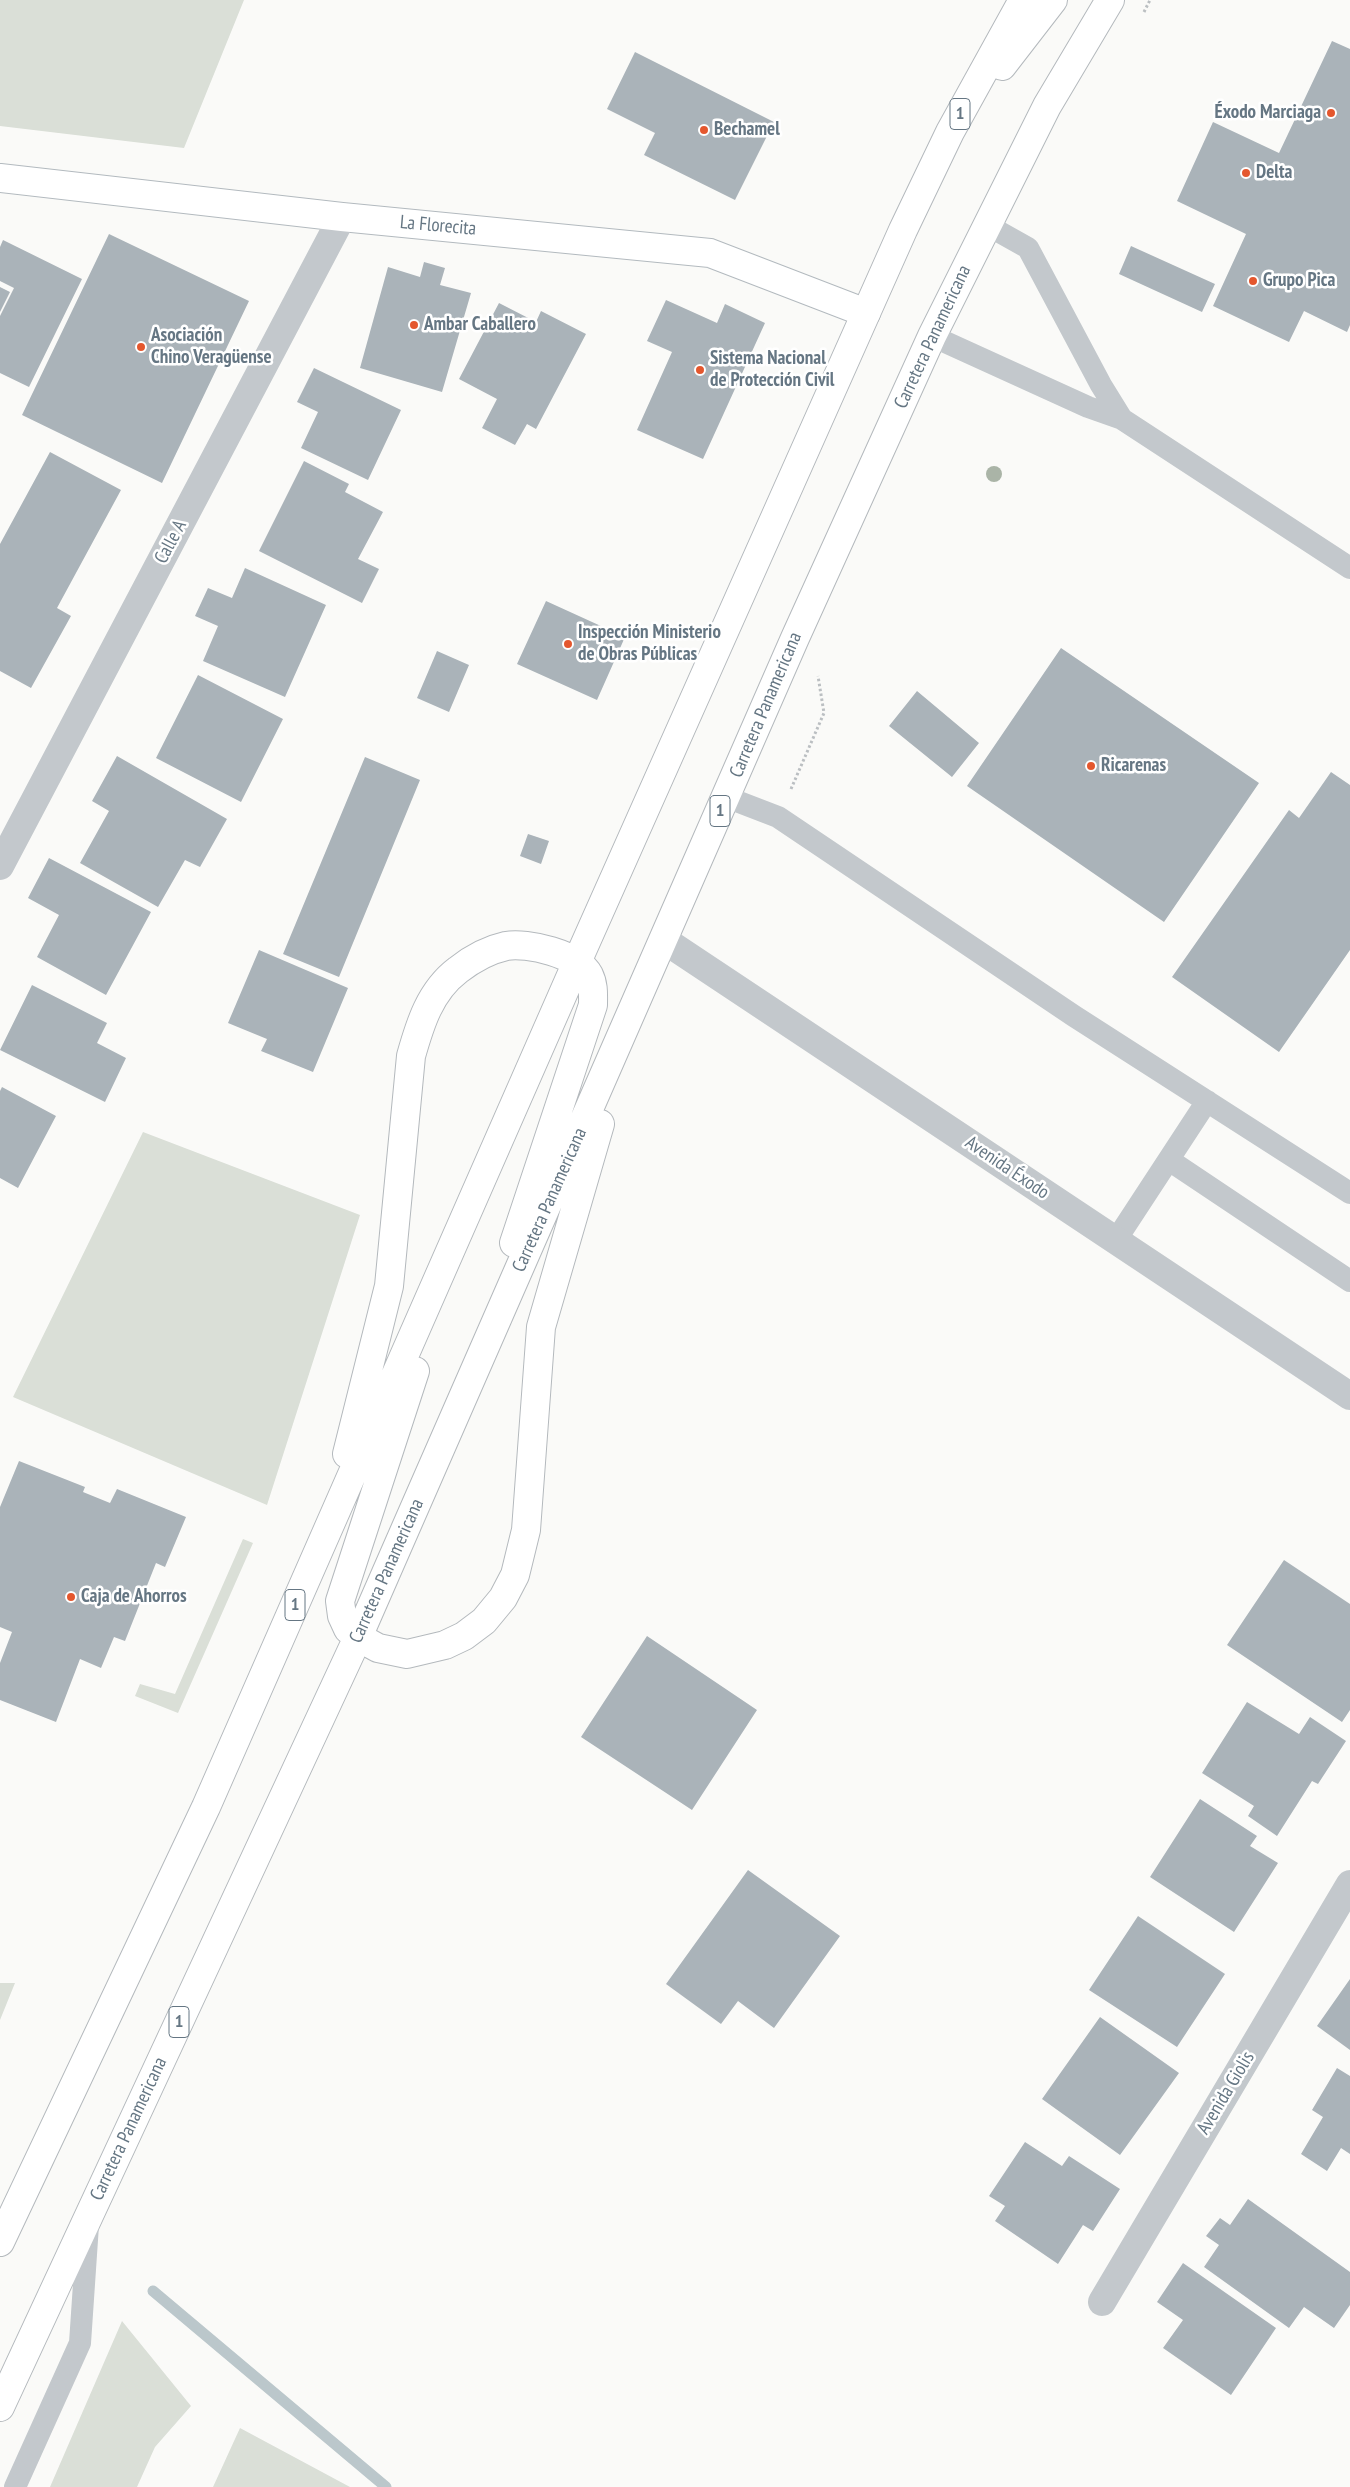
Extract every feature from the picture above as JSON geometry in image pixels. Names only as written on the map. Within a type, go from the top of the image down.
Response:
[{"type":"main road","name":"1","points":[[0,2242],[206,1807],[577,962],[866,312],[950,132],[1022,0]]},
{"type":"main road","points":[[950,132],[1053,0]]},
{"type":"main road","name":"Carretera Panamericana","points":[[0,2407],[358,1637],[628,1024],[795,638],[932,336],[1047,106],[1110,0]]},
{"type":"main road","name":"La Florecita","points":[[0,178],[342,217],[710,253],[866,312]]},
{"type":"main road","points":[[328,1528],[389,1286],[411,1056],[421,1020],[436,994],[457,971],[487,952],[524,944],[577,962],[589,976],[593,989],[593,1005],[461,1402]]},
{"type":"main road","points":[[463,1221],[340,1601],[342,1616],[348,1628],[358,1637],[378,1648],[407,1654],[446,1645],[464,1636],[484,1621],[503,1598],[515,1575],[526,1530],[541,1328],[628,1024]]},
{"type":"street","name":"Calle A","points":[[0,866],[342,217]]},
{"type":"street","name":"Avenida Éxodo","points":[[664,940],[1350,1396]]},
{"type":"street","name":"Avenida Giolis","points":[[1102,2302],[1350,1884]]},
{"type":"lane","points":[[986,225],[1028,248],[1101,385],[1122,419]]},
{"type":"lane","points":[[932,336],[1088,406],[1122,419],[1350,568]]},
{"type":"lane","points":[[726,797],[778,817],[1074,1016],[1350,1193]]},
{"type":"lane","points":[[1116,1240],[1207,1102]]},
{"type":"lane","points":[[1169,1160],[1350,1281]]},
{"type":"lane","points":[[15,2487],[80,2343],[88,2216]]},
{"type":"path","points":[[1141,16],[1150,0]]},
{"type":"path","points":[[778,817],[824,713],[817,673]]},
{"type":"shaded area","points":[[0,0],[244,0],[184,148],[0,126]]},
{"type":"shaded area","points":[[143,1132],[360,1215],[267,1505],[13,1397]]},
{"type":"shaded area","points":[[243,1539],[253,1543],[178,1713],[135,1696],[140,1684],[175,1694]]},
{"type":"shaded area","points":[[0,1983],[15,1983],[0,2020]]},
{"type":"shaded area","points":[[122,2321],[191,2406],[155,2447],[137,2487],[50,2487]]},
{"type":"shaded area","points":[[240,2428],[350,2487],[213,2487]]},
{"type":"building","points":[[1332,41],[1350,49],[1350,325],[1347,332],[1304,311],[1289,342],[1213,306],[1246,234],[1177,201],[1213,122],[1279,153]]},
{"type":"building","points":[[635,52],[774,122],[735,200],[644,155],[655,133],[607,109]]},
{"type":"building","points":[[109,234],[249,301],[162,483],[22,415]]},
{"type":"building","points":[[3,240],[82,279],[29,387],[0,373],[0,316],[14,288],[0,281],[0,247]]},
{"type":"building","points":[[1131,246],[1215,284],[1202,312],[1119,274]]},
{"type":"building","points":[[424,262],[445,268],[440,285],[471,293],[442,392],[360,368],[388,267],[420,277]]},
{"type":"building","points":[[0,287],[10,292],[0,312]]},
{"type":"building","points":[[666,300],[717,323],[725,304],[765,323],[703,459],[637,430],[672,352],[647,341]]},
{"type":"building","points":[[499,303],[536,322],[541,311],[586,334],[536,429],[527,424],[515,445],[482,428],[497,399],[459,379]]},
{"type":"building","points":[[314,368],[401,410],[368,480],[301,448],[318,412],[297,402]]},
{"type":"building","points":[[50,452],[121,490],[57,608],[71,616],[31,688],[0,671],[0,544]]},
{"type":"building","points":[[304,461],[349,484],[345,492],[383,512],[358,559],[379,569],[362,603],[259,551]]},
{"type":"building","points":[[245,568],[326,605],[285,697],[203,661],[218,626],[195,616],[208,588],[232,598]]},
{"type":"building","points":[[546,601],[625,637],[597,700],[517,664]]},
{"type":"building","points":[[1061,648],[1259,783],[1164,922],[967,786]]},
{"type":"building","points":[[437,651],[469,665],[449,712],[417,698]]},
{"type":"building","points":[[198,675],[283,719],[241,802],[156,758]]},
{"type":"building","points":[[917,691],[979,743],[952,777],[889,726]]},
{"type":"building","points":[[117,756],[227,819],[200,867],[185,860],[158,907],[80,863],[109,811],[92,801]]},
{"type":"building","points":[[365,757],[420,780],[339,977],[283,954]]},
{"type":"building","points":[[1331,772],[1350,785],[1350,950],[1279,1052],[1172,977],[1289,810],[1299,818]]},
{"type":"building","points":[[528,834],[549,841],[541,864],[520,856]]},
{"type":"building","points":[[49,858],[151,912],[106,995],[37,957],[59,915],[28,898]]},
{"type":"building","points":[[259,950],[348,988],[313,1072],[261,1051],[267,1039],[228,1023]]},
{"type":"building","points":[[32,985],[107,1023],[97,1043],[126,1058],[105,1102],[0,1050]]},
{"type":"building","points":[[2,1087],[56,1116],[18,1188],[0,1178],[0,1091]]},
{"type":"building","name":"Caja de Ahorros","points":[[19,1461],[85,1487],[83,1492],[110,1503],[117,1489],[186,1517],[165,1567],[156,1563],[125,1641],[114,1637],[101,1668],[80,1659],[56,1722],[0,1700],[0,1663],[12,1632],[0,1627],[0,1507]]},
{"type":"building","points":[[1284,1560],[1350,1604],[1350,1710],[1342,1722],[1227,1645]]},
{"type":"building","points":[[647,1636],[757,1710],[692,1810],[581,1737]]},
{"type":"building","points":[[1247,1702],[1299,1734],[1310,1717],[1346,1741],[1318,1784],[1312,1781],[1277,1836],[1248,1816],[1254,1806],[1202,1773]]},
{"type":"building","points":[[1200,1799],[1257,1836],[1250,1846],[1278,1863],[1234,1932],[1150,1877]]},
{"type":"building","points":[[748,1870],[840,1936],[774,2028],[738,2001],[721,2024],[666,1984]]},
{"type":"building","points":[[1138,1916],[1225,1974],[1177,2047],[1089,1990]]},
{"type":"building","points":[[1350,1979],[1350,2050],[1317,2026]]},
{"type":"building","points":[[1100,2017],[1179,2073],[1120,2155],[1042,2099]]},
{"type":"building","points":[[1337,2068],[1350,2076],[1350,2154],[1341,2148],[1327,2171],[1301,2154],[1323,2117],[1312,2110]]},
{"type":"building","points":[[1025,2142],[1062,2166],[1069,2156],[1120,2189],[1093,2231],[1083,2225],[1058,2264],[995,2221],[1005,2206],[989,2196]]},
{"type":"building","points":[[1248,2199],[1350,2272],[1350,2305],[1334,2328],[1304,2307],[1289,2328],[1204,2267],[1219,2245],[1206,2236],[1220,2218],[1230,2225]]},
{"type":"building","points":[[1183,2263],[1276,2328],[1231,2395],[1163,2348],[1183,2320],[1157,2302]]},
{"type":"waterway","points":[[153,2291],[386,2487]]},
{"type":"place","name":"Éxodo Marciaga","points":[[1331,113]]},
{"type":"place","name":"Bechamel","points":[[704,130]]},
{"type":"place","name":"Delta","points":[[1246,173]]},
{"type":"place","name":"Grupo Pica","points":[[1253,281]]},
{"type":"place","name":"Ambar Caballero","points":[[414,325]]},
{"type":"place","name":"Asociación Chino Veragüense","points":[[141,347]]},
{"type":"place","name":"Sistema Nacional de Protección Civil","points":[[700,370]]},
{"type":"place","name":"Inspección Ministerio de Obras Públicas","points":[[568,644]]},
{"type":"place","name":"Ricarenas","points":[[1091,766]]},
{"type":"place","name":"Caja de Ahorros","points":[[71,1597]]}]
